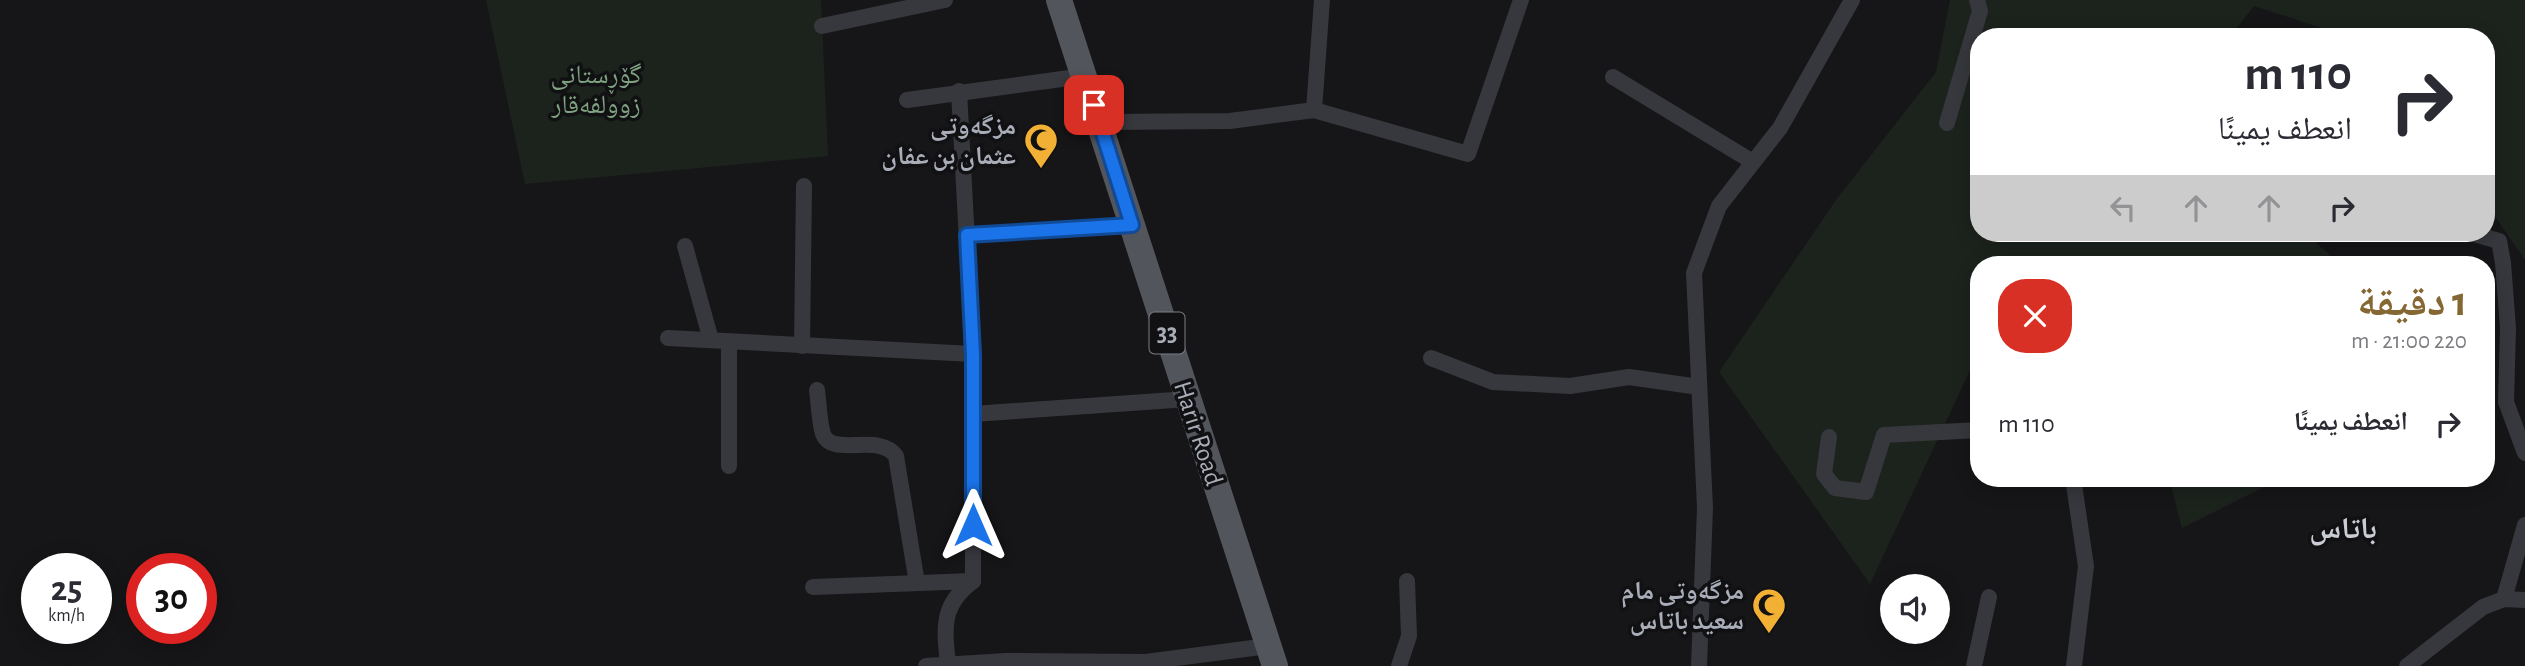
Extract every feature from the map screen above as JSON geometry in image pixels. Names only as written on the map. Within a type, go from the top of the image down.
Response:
[{"type":"main road","name":"Harir Road","points":[[1059,0],[1272,656]]},
{"type":"street","points":[[822,26],[890,6],[945,0]]},
{"type":"street","points":[[1314,110],[1322,0]]},
{"type":"street","points":[[1100,127],[1105,122],[1230,121],[1314,110],[1468,154],[1521,0]]},
{"type":"street","points":[[1699,666],[1704,508],[1694,273],[1719,206],[1780,128],[1852,0]]},
{"type":"street","points":[[1975,28],[1980,11],[1977,0]]},
{"type":"street","points":[[1947,123],[1970,45]]},
{"type":"street","points":[[907,100],[1084,76]]},
{"type":"street","points":[[1613,77],[1753,162]]},
{"type":"street","points":[[959,91],[973,355],[973,580]]},
{"type":"street","points":[[802,345],[804,186]]},
{"type":"street","points":[[967,235],[1132,225]]},
{"type":"street","points":[[2495,240],[2499,241],[2504,263],[2508,328],[2506,402],[2525,453]]},
{"type":"street","points":[[685,246],[711,340]]},
{"type":"street","points":[[668,338],[973,355]]},
{"type":"street","points":[[729,342],[729,466]]},
{"type":"street","points":[[1432,358],[1493,382],[1570,386],[1629,377],[1699,387]]},
{"type":"street","points":[[817,390],[823,435],[828,442],[882,444],[890,448],[896,456],[917,583]]},
{"type":"street","points":[[973,414],[1188,399]]},
{"type":"street","points":[[1829,437],[1824,474],[1835,488],[1866,492],[1884,435],[1970,430]]},
{"type":"street","points":[[2074,487],[2086,566],[2074,666]]},
{"type":"street","points":[[2504,599],[2525,526]]},
{"type":"street","points":[[813,587],[973,580]]},
{"type":"street","points":[[948,664],[945,638],[948,612],[955,594],[973,580]]},
{"type":"street","points":[[1399,666],[1409,636],[1407,580]]},
{"type":"street","points":[[1974,666],[1989,597]]},
{"type":"street","points":[[2407,666],[2483,607],[2504,599],[2525,600]]},
{"type":"street","points":[[926,666],[1146,662],[1272,656]]},
{"type":"green space","name":"گۆڕستانی زوولفەقار","points":[[486,0],[821,0],[828,156],[525,184]]},
{"type":"green space","points":[[1950,0],[2525,0],[2525,260],[2495,217],[2495,28],[2321,28],[2254,6],[2237,28],[1970,28],[1970,242],[2315,242],[2331,256],[1970,256],[1970,370],[1870,584],[1719,372],[1836,200],[1936,72]]},
{"type":"green space","points":[[2171,487],[2264,487],[2182,528]]},
{"type":"place","name":"مزگەوتی عثمان بن عفان","points":[[1041,170]]},
{"type":"place","name":"مزگەوتی مام سعید باتاس","points":[[1769,635]]},
{"type":"district","name":"باتاس","points":[[2343,528]]},
{"type":"route","points":[[973,525],[973,355],[967,235],[1132,225],[1094,105]]}]
